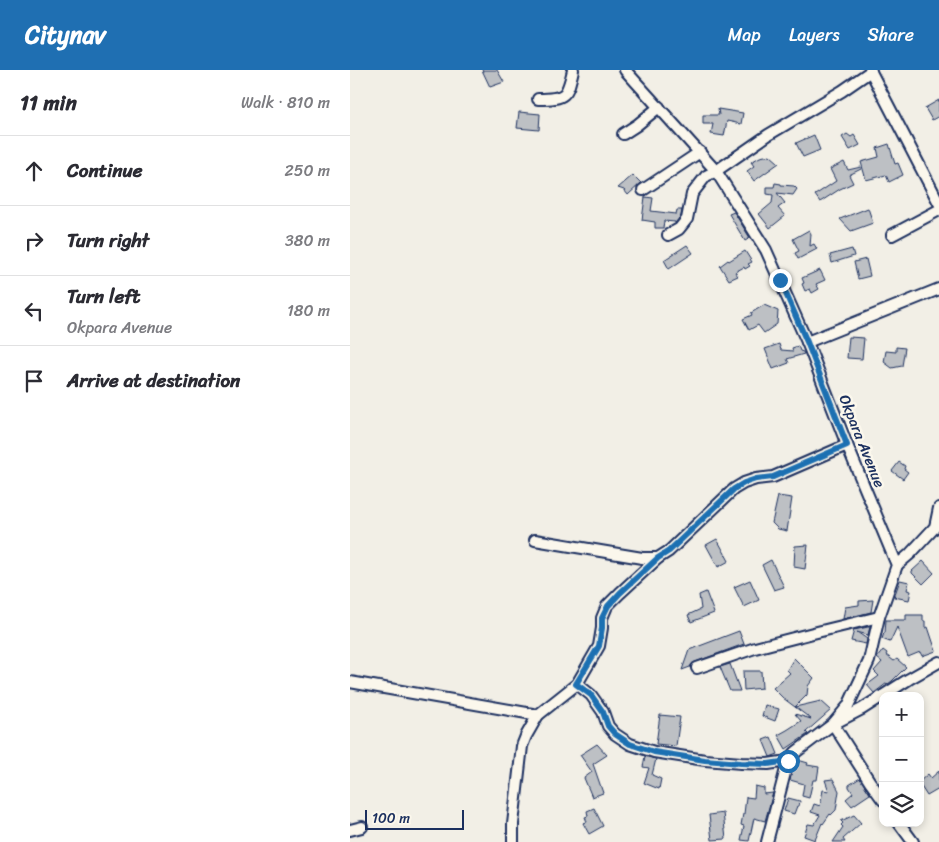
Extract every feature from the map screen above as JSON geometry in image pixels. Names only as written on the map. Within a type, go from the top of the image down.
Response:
[{"type":"street","points":[[538,99],[551,99],[563,95],[568,89],[573,70]]},
{"type":"street","name":"Okpara Avenue","points":[[625,70],[716,171],[766,250],[807,342],[897,565]]},
{"type":"street","points":[[668,236],[679,229],[687,219],[692,194],[706,176],[768,135],[842,91],[870,70],[939,203]]},
{"type":"street","points":[[623,134],[637,126],[659,107]]},
{"type":"street","points":[[643,190],[700,152]]},
{"type":"street","points":[[892,235],[939,210]]},
{"type":"street","points":[[807,342],[939,289]]},
{"type":"street","points":[[512,842],[522,746],[526,736],[538,715],[576,684],[599,646],[602,618],[608,606],[734,489],[756,479],[773,477],[847,445]]},
{"type":"street","points":[[833,724],[848,706],[869,661],[878,617],[897,565],[937,529],[939,508]]},
{"type":"street","points":[[535,540],[642,558],[658,558]]},
{"type":"street","points":[[697,668],[755,648],[878,617]]},
{"type":"street","points":[[767,842],[788,761],[796,752],[833,724],[862,709],[939,662]]},
{"type":"street","points":[[350,682],[538,715]]},
{"type":"street","points":[[576,684],[591,695],[603,712],[608,726],[615,734],[630,744],[654,752],[705,760],[768,764],[788,761]]},
{"type":"street","points":[[833,724],[879,794]]},
{"type":"street","points":[[350,830],[362,827]]},
{"type":"street","points":[[902,827],[913,842]]},
{"type":"building","points":[[482,70],[497,70],[504,82],[490,87]]},
{"type":"building","points":[[939,100],[939,116],[932,120],[925,108]]},
{"type":"building","points":[[718,109],[743,113],[741,124],[727,121],[724,136],[711,134],[713,124],[703,124],[703,115],[719,115]]},
{"type":"building","points":[[519,112],[540,114],[539,130],[517,128]]},
{"type":"building","points":[[847,134],[851,137],[854,135],[860,145],[850,150],[842,137]]},
{"type":"building","points":[[814,135],[820,150],[803,157],[796,143]]},
{"type":"building","points":[[889,144],[895,164],[898,163],[903,175],[889,182],[886,175],[866,180],[861,162],[879,157],[877,148]]},
{"type":"building","points":[[770,155],[779,163],[754,181],[747,171],[754,166],[751,162],[760,157]]},
{"type":"building","points":[[844,162],[848,170],[861,167],[861,169],[849,175],[853,183],[820,202],[815,195],[836,181],[830,169]]},
{"type":"building","points":[[633,175],[641,183],[628,195],[624,190],[618,188]]},
{"type":"building","points":[[775,183],[794,186],[797,189],[793,195],[777,193],[785,203],[778,208],[785,216],[770,228],[759,214],[772,203],[773,195],[767,194],[767,187],[774,187]]},
{"type":"building","points":[[645,197],[653,198],[651,211],[676,214],[677,210],[682,210],[681,216],[675,223],[664,221],[663,228],[655,228],[655,222],[642,220]]},
{"type":"building","points":[[868,208],[873,223],[851,231],[840,219]]},
{"type":"building","points":[[734,212],[750,238],[745,241],[729,214]]},
{"type":"building","points":[[809,230],[811,234],[810,246],[814,244],[817,249],[798,259],[795,253],[799,251],[793,239]]},
{"type":"building","points":[[687,245],[693,253],[669,269],[664,260]]},
{"type":"building","points":[[852,249],[854,256],[832,263],[830,255]]},
{"type":"building","points":[[745,251],[752,262],[748,264],[750,266],[735,272],[738,276],[729,280],[720,266]]},
{"type":"building","points":[[866,259],[870,276],[858,279],[854,262]]},
{"type":"building","points":[[820,270],[825,280],[816,284],[819,289],[812,293],[810,289],[805,291],[802,278]]},
{"type":"building","points":[[764,305],[778,311],[777,324],[764,333],[758,325],[749,330],[743,319],[752,315],[751,313]]},
{"type":"building","points":[[849,337],[864,338],[862,359],[847,358]]},
{"type":"building","points":[[779,344],[781,350],[793,351],[792,348],[798,346],[804,354],[787,359],[789,363],[773,369],[765,349]]},
{"type":"building","points":[[896,347],[905,348],[902,366],[892,368],[884,362],[886,351],[896,352]]},
{"type":"building","points":[[899,462],[905,466],[904,469],[908,472],[903,479],[892,471]]},
{"type":"building","points":[[778,496],[792,498],[787,531],[778,529],[772,523]]},
{"type":"building","points":[[717,539],[729,561],[718,567],[706,545]]},
{"type":"building","points":[[808,545],[805,569],[794,567],[795,546]]},
{"type":"building","points":[[771,560],[784,587],[774,590],[762,565]]},
{"type":"building","points":[[923,561],[934,573],[923,584],[912,571]]},
{"type":"building","points":[[750,580],[759,600],[744,607],[734,587]]},
{"type":"building","points":[[900,580],[909,582],[907,590],[911,591],[909,600],[894,597]]},
{"type":"building","points":[[706,592],[714,613],[691,622],[688,615],[701,609],[699,595]]},
{"type":"building","points":[[873,600],[871,612],[843,619],[845,607],[859,605],[859,601]]},
{"type":"building","points":[[906,615],[923,615],[925,628],[928,627],[936,651],[922,656],[920,652],[908,657],[897,627],[890,642],[882,639],[885,633],[886,620],[906,620]]},
{"type":"building","points":[[870,627],[868,635],[857,632],[867,639],[866,644],[851,641],[854,630]]},
{"type":"building","points":[[739,631],[744,644],[695,662],[690,667],[682,670],[689,650]]},
{"type":"building","points":[[883,650],[894,661],[897,659],[906,667],[892,681],[874,693],[867,685],[879,676],[874,671],[882,662],[877,658]]},
{"type":"building","points":[[794,658],[814,678],[808,686],[807,695],[795,707],[773,688],[790,673],[787,670]]},
{"type":"building","points":[[730,664],[740,691],[730,691],[720,667]]},
{"type":"building","points":[[743,671],[761,671],[762,688],[744,690]]},
{"type":"building","points":[[821,701],[831,710],[806,732],[808,734],[786,749],[778,735],[801,721],[795,714],[811,719],[795,707]]},
{"type":"building","points":[[765,705],[779,709],[775,721],[762,716]]},
{"type":"building","points":[[660,715],[680,717],[676,746],[656,744]]},
{"type":"building","points":[[771,737],[778,754],[770,757],[763,740]]},
{"type":"building","points":[[597,744],[607,755],[593,764],[603,793],[592,797],[584,778],[592,772],[580,755]]},
{"type":"building","points":[[645,756],[656,759],[652,775],[661,779],[659,789],[644,783],[649,768],[643,767]]},
{"type":"building","points":[[798,760],[808,763],[807,765],[819,767],[817,780],[813,780],[809,798],[802,796],[804,784],[790,780],[794,764]]},
{"type":"building","points":[[939,771],[939,789],[927,796],[924,791],[924,778],[928,774],[931,778]]},
{"type":"building","points":[[860,778],[870,794],[852,806],[846,799],[853,793],[849,785]]},
{"type":"building","points":[[833,779],[839,791],[836,810],[822,823],[815,840],[804,836],[808,824],[814,825],[820,815],[811,812],[814,804],[820,806],[823,790],[829,791],[825,780]]},
{"type":"building","points":[[755,786],[764,788],[764,794],[773,793],[765,821],[754,818],[749,841],[741,840],[744,826],[741,825],[746,797],[754,798]]},
{"type":"building","points":[[788,798],[800,801],[794,814],[784,811]]},
{"type":"building","points":[[594,808],[603,826],[589,834],[583,823],[587,822],[585,817],[588,816],[587,811]]},
{"type":"building","points":[[723,813],[726,839],[712,840],[709,815]]},
{"type":"building","points":[[854,815],[861,823],[843,839],[845,842],[833,842],[843,827],[841,821]]},
{"type":"route","points":[[780,280],[807,342],[847,445],[773,477],[756,479],[734,489],[608,606],[602,618],[599,646],[576,684],[591,695],[603,712],[608,726],[615,734],[630,744],[654,752],[705,760],[768,764],[788,761]]}]
